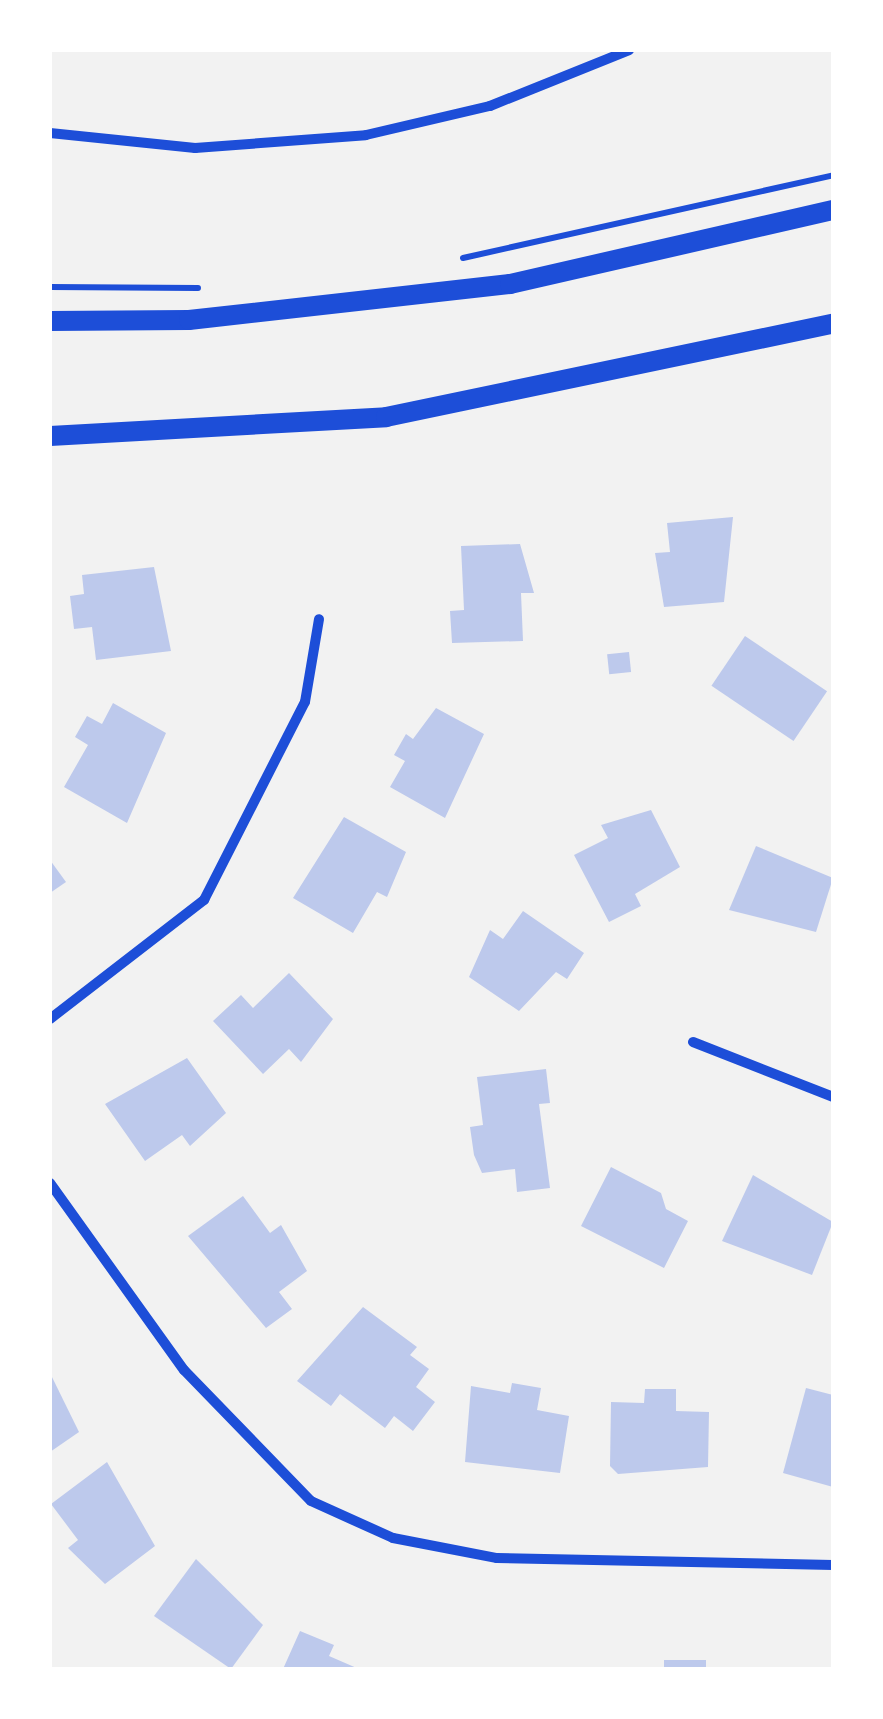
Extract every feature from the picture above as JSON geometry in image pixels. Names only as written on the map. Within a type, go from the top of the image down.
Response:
[{"type":"main road","points":[[50,321],[189,320],[510,284],[833,210]]},
{"type":"main road","points":[[50,436],[386,417],[833,324]]},
{"type":"street","points":[[50,133],[194,148],[366,135],[490,106],[629,50]]},
{"type":"street","points":[[50,1019],[204,900],[305,702],[320,619]]},
{"type":"street","points":[[693,1042],[833,1097]]},
{"type":"street","points":[[50,1184],[184,1370],[311,1500],[393,1538],[497,1558],[833,1565]]},
{"type":"path","points":[[457,258],[833,175]]},
{"type":"path","points":[[50,287],[222,288]]},
{"type":"building","points":[[733,517],[724,602],[664,607],[655,553],[670,552],[667,523]]},
{"type":"building","points":[[520,544],[534,593],[521,593],[523,641],[452,643],[450,611],[464,610],[461,546]]},
{"type":"building","points":[[154,567],[171,651],[96,660],[92,627],[74,629],[70,596],[84,594],[82,575]]},
{"type":"building","points":[[745,636],[827,691],[794,741],[711,686]]},
{"type":"building","points":[[629,652],[631,672],[609,674],[607,654]]},
{"type":"building","points":[[113,703],[166,733],[127,823],[64,787],[88,745],[75,737],[87,716],[102,724]]},
{"type":"building","points":[[436,708],[484,734],[445,818],[390,787],[405,761],[394,755],[406,734],[413,739]]},
{"type":"building","points":[[651,810],[680,867],[635,894],[641,906],[609,922],[574,855],[608,838],[601,825]]},
{"type":"building","points":[[344,817],[406,852],[387,897],[377,892],[353,933],[293,898]]},
{"type":"building","points":[[756,846],[833,878],[816,932],[729,910]]},
{"type":"building","points":[[50,860],[66,882],[50,893]]},
{"type":"building","points":[[523,911],[584,953],[567,979],[556,972],[519,1011],[469,977],[490,930],[503,939]]},
{"type":"building","points":[[289,973],[333,1019],[301,1062],[289,1049],[263,1074],[213,1021],[241,995],[253,1008]]},
{"type":"building","points":[[187,1058],[226,1113],[190,1146],[182,1135],[145,1161],[105,1104]]},
{"type":"building","points":[[546,1069],[550,1103],[539,1104],[550,1188],[517,1192],[515,1169],[482,1173],[474,1155],[470,1127],[483,1125],[477,1077]]},
{"type":"building","points":[[611,1167],[661,1193],[666,1209],[688,1221],[664,1268],[581,1226]]},
{"type":"building","points":[[753,1175],[833,1222],[812,1275],[722,1241]]},
{"type":"building","points":[[243,1196],[270,1233],[281,1225],[307,1271],[279,1292],[292,1309],[266,1328],[188,1236]]},
{"type":"building","points":[[363,1307],[417,1347],[410,1355],[429,1369],[416,1387],[435,1402],[413,1431],[394,1416],[385,1428],[340,1394],[331,1406],[297,1381]]},
{"type":"building","points":[[50,1373],[79,1432],[50,1452]]},
{"type":"building","points":[[512,1383],[541,1388],[537,1410],[569,1416],[560,1473],[465,1462],[471,1386],[510,1393]]},
{"type":"building","points":[[806,1388],[833,1395],[833,1487],[783,1473]]},
{"type":"building","points":[[645,1389],[676,1389],[676,1411],[709,1412],[708,1467],[618,1474],[610,1466],[611,1402],[644,1403]]},
{"type":"building","points":[[107,1462],[155,1546],[105,1584],[68,1548],[78,1540],[51,1504]]},
{"type":"building","points":[[196,1559],[263,1625],[231,1669],[154,1616]]},
{"type":"building","points":[[300,1631],[334,1645],[329,1656],[359,1669],[283,1669]]},
{"type":"building","points":[[664,1660],[706,1660],[706,1669],[664,1669]]}]
